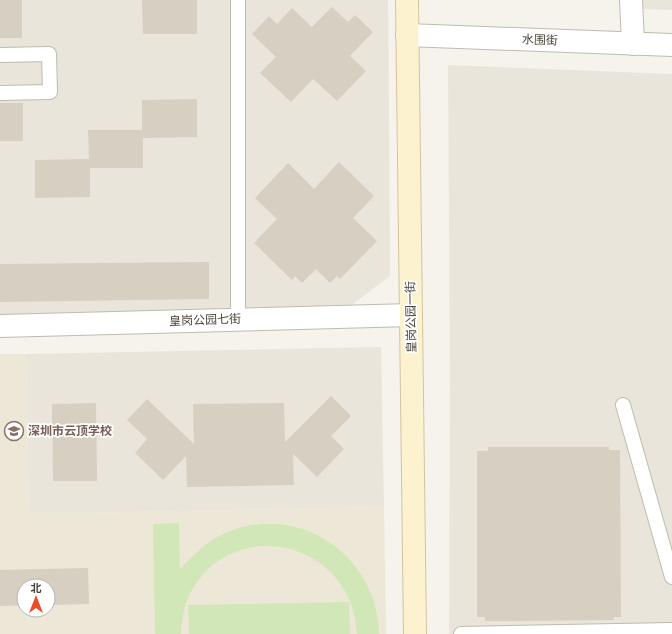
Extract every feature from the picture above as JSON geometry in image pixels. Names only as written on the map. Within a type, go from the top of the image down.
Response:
[{"type":"street","name":"皇岗公园一街","points":[[407,0],[415,634]]},
{"type":"street","points":[[632,0],[633,44]]},
{"type":"street","name":"水围街","points":[[407,35],[672,45]]},
{"type":"street","name":"皇岗公园七街","points":[[0,326],[411,315]]},
{"type":"lane","points":[[238,0],[238,319]]},
{"type":"lane","points":[[0,55],[49,54],[50,92],[0,93]]},
{"type":"lane","points":[[623,405],[672,577]]},
{"type":"lane","points":[[461,634],[672,630]]},
{"type":"shaded area","points":[[0,0],[388,0],[390,276],[350,306],[0,315]]},
{"type":"shaded area","points":[[636,0],[672,0],[672,10],[644,9]]},
{"type":"shaded area","points":[[448,65],[672,74],[672,634],[449,634],[450,385]]},
{"type":"shaded area","points":[[381,347],[384,507],[29,514],[26,354]]},
{"type":"shaded area","name":"深圳市云顶学校","points":[[0,354],[26,354],[29,514],[384,507],[386,634],[0,634]]},
{"type":"green space","points":[[179,523],[180,569],[198,551],[225,533],[260,524],[286,525],[311,532],[333,544],[351,562],[366,583],[375,607],[379,634],[357,634],[350,602],[334,576],[312,558],[286,548],[258,547],[230,554],[206,571],[188,598],[182,620],[181,634],[155,634],[153,524]]},
{"type":"green space","points":[[349,602],[350,634],[189,634],[188,605]]},
{"type":"building","points":[[0,0],[22,0],[22,38],[0,38]]},
{"type":"building","points":[[142,0],[197,0],[197,34],[143,34]]},
{"type":"building","points":[[332,7],[348,22],[355,15],[373,32],[350,56],[366,71],[337,101],[313,79],[291,102],[260,73],[276,57],[252,34],[269,16],[277,24],[292,8],[312,27]]},
{"type":"building","points":[[197,99],[197,137],[143,138],[143,168],[90,168],[90,197],[35,198],[35,160],[89,159],[88,130],[142,130],[142,100]]},
{"type":"building","points":[[0,103],[23,103],[23,141],[0,141]]},
{"type":"building","points":[[339,162],[374,196],[353,218],[377,241],[340,279],[337,276],[330,283],[316,269],[302,283],[295,276],[292,280],[254,243],[277,219],[255,198],[288,163],[314,189]]},
{"type":"building","points":[[209,262],[209,299],[0,302],[0,264]]},
{"type":"building","points":[[331,396],[351,416],[331,436],[344,449],[317,477],[293,454],[294,485],[187,487],[186,456],[163,480],[135,453],[147,439],[127,420],[147,399],[194,444],[193,404],[284,403],[285,442]]},
{"type":"building","points":[[96,403],[97,481],[53,481],[52,404]]},
{"type":"building","points":[[488,447],[609,447],[609,450],[620,450],[621,617],[614,617],[614,620],[485,621],[485,617],[477,617],[477,451],[488,451]]},
{"type":"building","points":[[88,568],[89,604],[56,605],[56,578],[16,578],[16,605],[0,606],[0,570]]},
{"type":"place","name":"深圳市云顶学校","points":[[14,431]]}]
